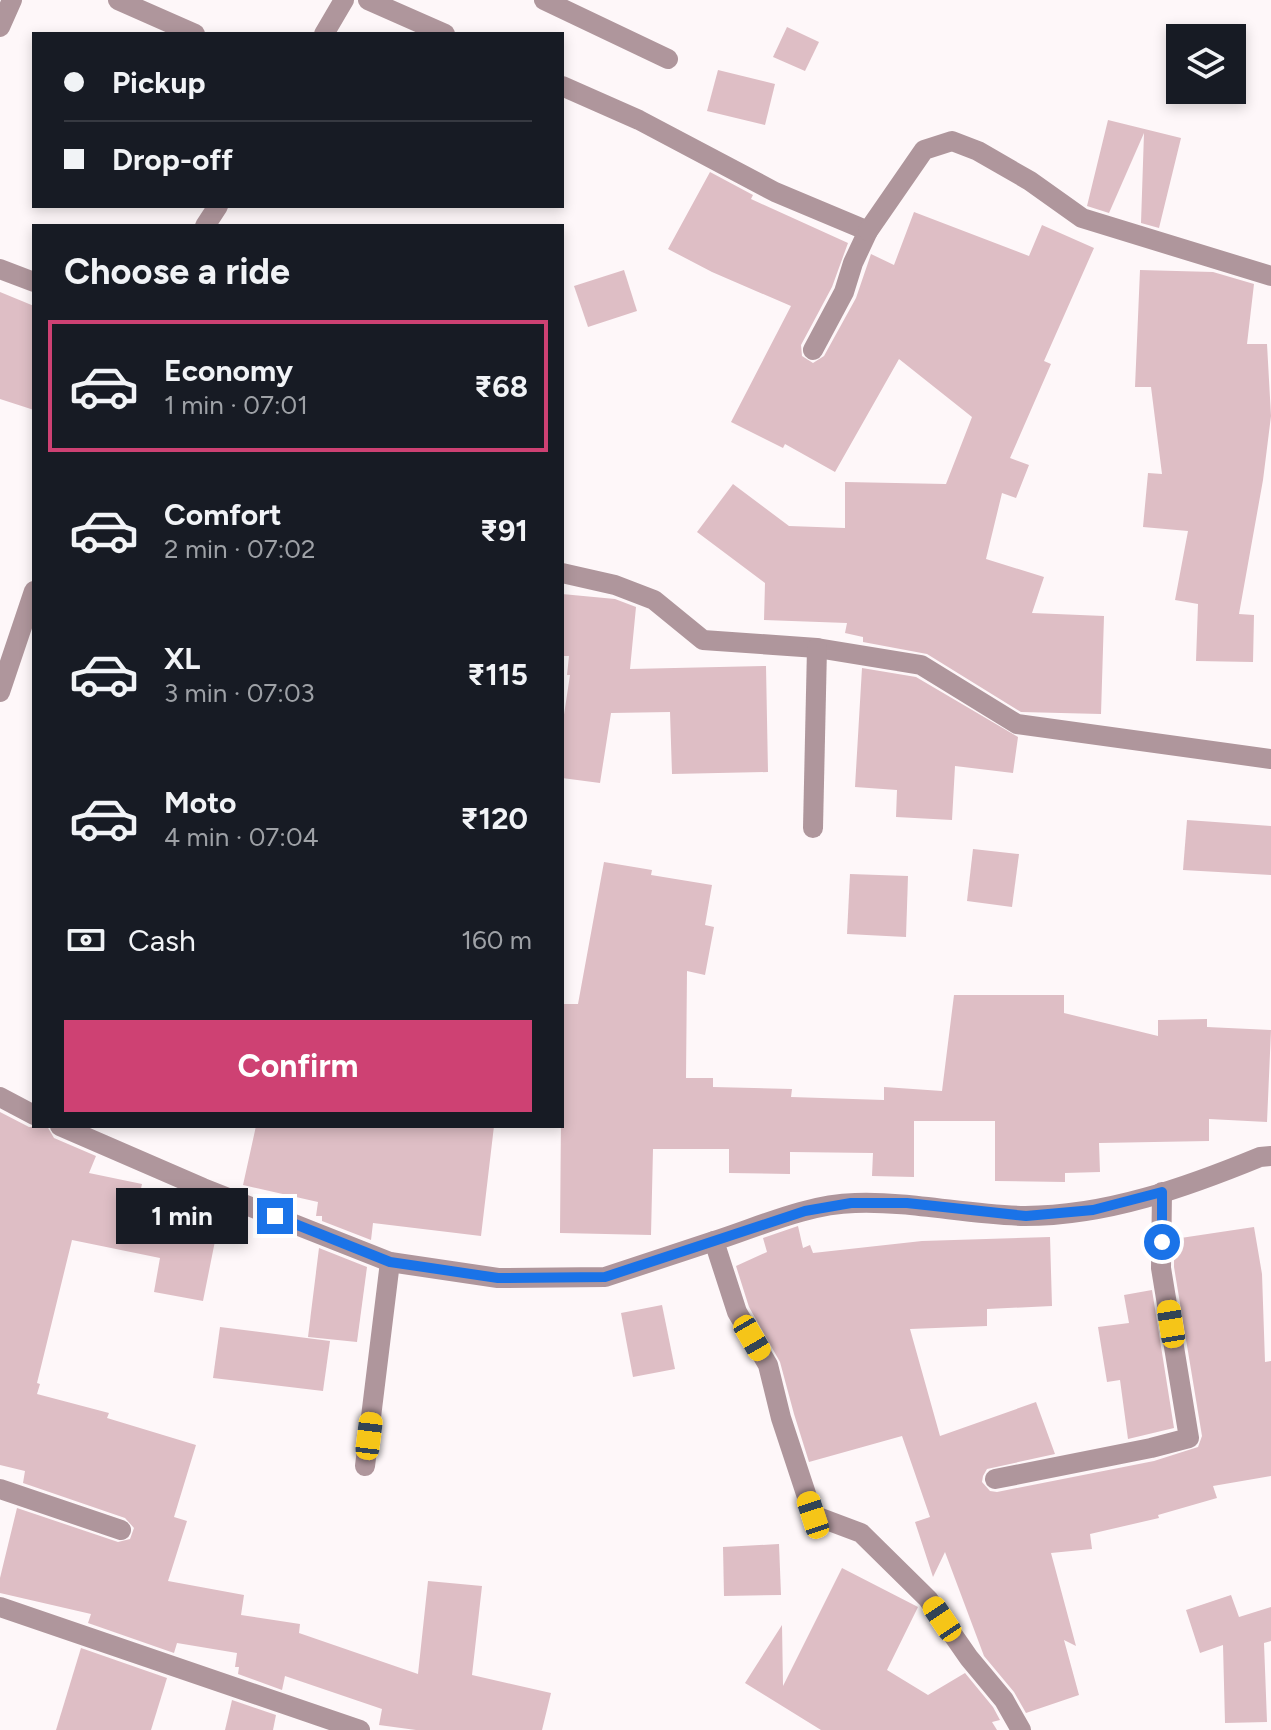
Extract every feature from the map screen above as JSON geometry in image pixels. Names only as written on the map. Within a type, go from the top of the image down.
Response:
[{"type":"street","points":[[0,27],[12,0]]},
{"type":"street","points":[[118,0],[190,32]]},
{"type":"street","points":[[325,32],[344,0]]},
{"type":"street","points":[[368,0],[440,32]]},
{"type":"street","points":[[544,0],[668,59]]},
{"type":"street","points":[[564,87],[639,120],[775,192],[868,231]]},
{"type":"street","points":[[813,350],[844,292],[868,231],[924,150],[952,141],[978,151],[1030,181],[1082,218],[1271,276]]},
{"type":"street","points":[[0,269],[32,281]]},
{"type":"street","points":[[564,573],[615,585],[654,600],[703,640],[817,648],[921,665],[1017,724],[1271,759]]},
{"type":"street","points":[[0,692],[32,597]]},
{"type":"street","points":[[813,828],[817,648]]},
{"type":"street","points":[[0,1097],[32,1114]]},
{"type":"street","points":[[65,1128],[203,1188],[390,1262],[498,1278],[605,1277],[805,1211],[851,1203],[907,1203],[1026,1216],[1093,1210],[1201,1181],[1260,1157],[1271,1156]]},
{"type":"street","points":[[995,1479],[1189,1438],[1161,1268],[1162,1192]]},
{"type":"street","points":[[714,1241],[737,1312],[768,1365],[781,1418],[813,1515],[861,1533],[928,1599],[969,1658],[1004,1700],[1021,1730]]},
{"type":"street","points":[[365,1466],[390,1262]]},
{"type":"street","points":[[0,1489],[121,1530]]},
{"type":"street","points":[[0,1607],[360,1730]]},
{"type":"building","points":[[787,27],[819,42],[805,71],[773,57]]},
{"type":"building","points":[[718,70],[775,84],[765,125],[707,111]]},
{"type":"building","points":[[1108,120],[1181,138],[1159,228],[1141,223],[1144,133],[1109,213],[1087,206]]},
{"type":"building","points":[[710,172],[753,195],[751,199],[848,243],[832,287],[801,345],[802,356],[813,363],[824,356],[856,298],[871,254],[894,265],[914,212],[1029,256],[1042,225],[1094,248],[1044,361],[1051,364],[1010,458],[1029,465],[1016,498],[1002,493],[986,559],[1044,577],[1032,613],[1104,616],[1101,714],[1021,712],[927,654],[863,642],[863,637],[845,633],[847,623],[764,620],[765,583],[697,532],[733,484],[789,526],[845,528],[845,482],[946,484],[972,417],[899,359],[835,472],[785,444],[783,448],[731,422],[791,306],[668,249]]},
{"type":"building","points":[[624,270],[637,311],[588,327],[574,286]]},
{"type":"building","points":[[1140,270],[1213,272],[1254,284],[1247,344],[1267,344],[1271,416],[1239,614],[1254,615],[1253,662],[1196,661],[1198,604],[1175,600],[1188,531],[1143,527],[1148,473],[1162,474],[1151,387],[1135,387]]},
{"type":"building","points":[[0,292],[32,305],[32,409],[0,399]]},
{"type":"building","points":[[564,594],[615,599],[636,607],[630,669],[766,666],[768,772],[672,774],[670,712],[611,713],[600,783],[564,778],[564,715],[570,675],[567,675],[569,656],[564,656]]},
{"type":"building","points":[[862,668],[916,677],[1018,737],[1013,773],[955,766],[952,820],[896,817],[897,790],[855,787]]},
{"type":"building","points":[[1187,820],[1271,826],[1271,875],[1183,870]]},
{"type":"building","points":[[973,849],[1019,854],[1012,907],[967,901]]},
{"type":"building","points":[[604,862],[652,870],[651,875],[712,885],[705,925],[714,927],[705,975],[687,971],[686,1078],[713,1078],[713,1087],[792,1089],[791,1097],[884,1100],[884,1087],[942,1091],[954,995],[1064,995],[1064,1013],[1158,1036],[1158,1020],[1207,1019],[1207,1027],[1271,1030],[1267,1122],[1209,1119],[1209,1141],[1099,1143],[1100,1172],[1065,1173],[1065,1182],[995,1181],[995,1121],[914,1121],[914,1177],[872,1176],[873,1153],[790,1152],[790,1174],[729,1173],[729,1149],[653,1149],[651,1235],[560,1233],[564,1004],[578,1004]]},
{"type":"building","points":[[850,874],[908,876],[906,937],[847,934]]},
{"type":"building","points":[[0,1112],[32,1128],[48,1128],[54,1138],[96,1156],[89,1173],[142,1184],[135,1216],[217,1231],[203,1301],[154,1292],[160,1258],[72,1240],[37,1383],[40,1384],[37,1394],[109,1413],[107,1418],[196,1445],[174,1517],[187,1521],[168,1581],[244,1595],[241,1615],[300,1624],[299,1633],[418,1674],[428,1581],[482,1586],[472,1675],[551,1693],[542,1730],[416,1730],[379,1725],[382,1709],[285,1676],[282,1690],[238,1674],[239,1667],[235,1667],[237,1653],[177,1643],[174,1653],[88,1623],[91,1614],[0,1593],[0,1578],[17,1508],[118,1542],[130,1539],[134,1528],[125,1518],[23,1483],[25,1471],[0,1465]]},
{"type":"building","points":[[256,1128],[494,1128],[481,1236],[373,1223],[371,1240],[322,1221],[322,1216],[316,1216],[318,1202],[243,1185]]},
{"type":"building","points":[[798,1226],[803,1248],[810,1245],[813,1253],[922,1241],[1050,1237],[1052,1306],[987,1309],[987,1326],[910,1329],[940,1436],[1036,1402],[1055,1454],[987,1469],[982,1482],[990,1491],[997,1492],[1154,1461],[1198,1447],[1202,1436],[1174,1267],[1174,1239],[1254,1227],[1262,1274],[1265,1362],[1271,1361],[1271,1476],[1213,1486],[1217,1498],[1158,1515],[1159,1518],[1090,1534],[1092,1549],[1051,1553],[1076,1646],[1064,1640],[1079,1695],[1026,1713],[1014,1692],[984,1656],[945,1552],[933,1577],[915,1522],[930,1517],[902,1436],[809,1462],[780,1362],[749,1307],[736,1266],[767,1252],[763,1238]]},
{"type":"building","points":[[319,1248],[367,1267],[357,1342],[308,1337]]},
{"type":"building","points":[[1152,1290],[1174,1428],[1128,1439],[1120,1380],[1107,1382],[1098,1327],[1129,1323],[1124,1295]]},
{"type":"building","points":[[662,1305],[675,1369],[633,1377],[621,1313]]},
{"type":"building","points":[[220,1327],[330,1341],[323,1391],[213,1378]]},
{"type":"building","points":[[779,1544],[781,1595],[724,1596],[723,1547]]},
{"type":"building","points":[[842,1568],[918,1607],[887,1670],[928,1695],[965,1673],[993,1707],[1000,1720],[992,1722],[997,1730],[821,1730],[745,1683],[782,1625],[783,1686]]},
{"type":"building","points":[[1231,1595],[1239,1617],[1271,1607],[1271,1641],[1264,1643],[1267,1722],[1225,1723],[1223,1645],[1200,1653],[1186,1610]]},
{"type":"building","points":[[81,1648],[167,1678],[151,1730],[56,1730]]},
{"type":"building","points":[[232,1700],[276,1715],[273,1730],[225,1730]]},
{"type":"route","points":[[275,1216],[390,1262],[498,1278],[605,1277],[805,1211],[851,1203],[907,1203],[1026,1216],[1093,1210],[1162,1192],[1162,1242]]}]
